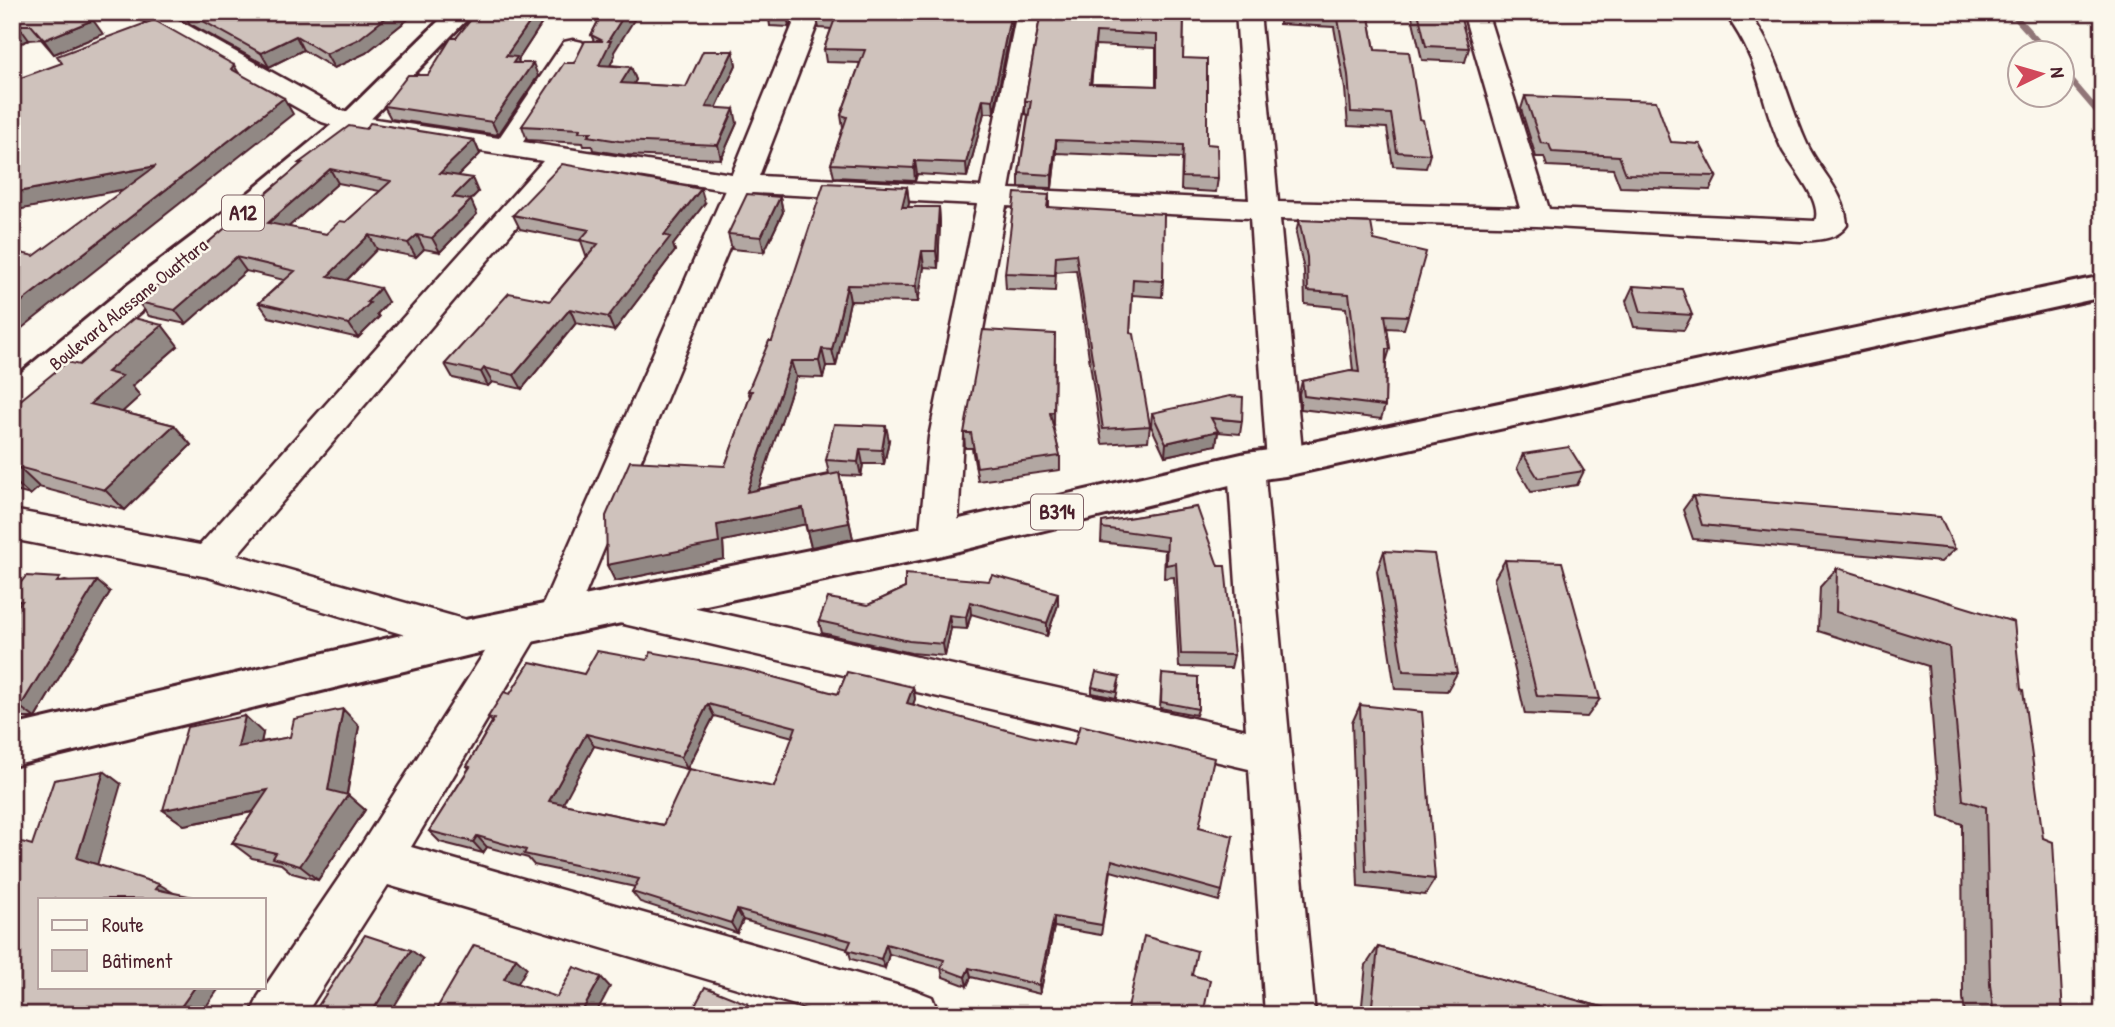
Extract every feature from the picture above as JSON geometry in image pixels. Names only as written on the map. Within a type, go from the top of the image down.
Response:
[{"type":"main road","name":"Boulevard Alassane Ouattara","points":[[12,377],[341,120],[436,12]]},
{"type":"main road","name":"Boulevard Alassane Ouattara","points":[[12,399],[137,295],[251,207],[341,120],[462,12]]},
{"type":"main road","name":"B314","points":[[12,746],[470,637],[938,540],[1265,465],[2103,286]]},
{"type":"street","points":[[276,1015],[538,625],[742,184],[810,12]]},
{"type":"street","points":[[938,540],[946,437],[1029,12]]},
{"type":"street","points":[[1248,12],[1264,209],[1265,465],[1271,755],[1290,1015]]},
{"type":"street","points":[[1475,12],[1537,218]]},
{"type":"street","points":[[148,22],[341,120],[742,184],[1801,232],[1821,230],[1832,225],[1832,215],[1825,196],[1796,147],[1765,61],[1736,12]]},
{"type":"street","points":[[506,147],[573,47]]},
{"type":"street","points":[[208,562],[562,156]]},
{"type":"street","points":[[12,524],[208,562],[470,637]]},
{"type":"street","points":[[615,606],[1271,755]]},
{"type":"street","points":[[378,860],[915,1015]]},
{"type":"building","points":[[12,12],[82,12],[93,20],[44,40],[31,25],[12,28]]},
{"type":"building","points":[[187,12],[393,12],[359,39],[326,54],[296,36],[261,53]]},
{"type":"building","points":[[477,12],[537,12],[506,56],[517,57],[513,63],[533,63],[492,122],[384,106],[408,75],[428,75],[451,38],[456,38]]},
{"type":"building","points":[[603,12],[626,12],[608,41],[611,41],[599,65],[631,67],[621,83],[686,87],[703,51],[733,51],[706,107],[734,109],[718,145],[619,141],[588,136],[592,132],[579,132],[580,129],[522,126],[564,63],[574,63],[585,41],[603,41],[591,35]]},
{"type":"building","points":[[818,12],[1011,12],[993,100],[983,99],[966,163],[915,161],[914,168],[831,164],[847,117],[841,115],[865,50],[824,49],[836,16],[816,15]]},
{"type":"building","points":[[1041,12],[1184,12],[1183,58],[1207,59],[1207,144],[1217,145],[1218,178],[1182,177],[1183,145],[1056,140],[1052,175],[1019,173],[1031,101],[1025,101]],"holes":[[[1096,32],[1157,35],[1157,86],[1090,84]]]},
{"type":"building","points":[[1317,12],[1368,12],[1375,50],[1409,52],[1420,119],[1423,120],[1430,154],[1397,152],[1391,114],[1351,112],[1348,75],[1337,13]]},
{"type":"building","points":[[1418,12],[1453,12],[1456,19],[1461,19],[1469,48],[1426,46]]},
{"type":"building","points":[[154,20],[234,65],[231,69],[284,98],[12,309],[12,251],[34,256],[156,166],[12,193],[12,81],[62,63],[57,56]]},
{"type":"building","points":[[1525,96],[1656,101],[1671,142],[1700,144],[1717,176],[1626,174],[1619,156],[1552,152],[1549,144],[1541,143]]},
{"type":"building","points":[[370,123],[474,140],[440,173],[472,178],[453,197],[471,200],[432,238],[417,235],[408,243],[369,235],[328,276],[380,288],[367,302],[370,303],[349,324],[259,303],[295,271],[236,257],[175,310],[138,302],[302,163],[299,163],[349,126],[366,129]],"holes":[[[330,169],[391,181],[346,222],[340,221],[326,234],[268,223]]]},
{"type":"building","points":[[562,164],[701,189],[664,235],[670,237],[608,317],[570,309],[514,375],[484,368],[481,372],[445,364],[509,293],[550,301],[598,244],[580,240],[589,230],[513,215]]},
{"type":"building","points":[[824,183],[907,187],[902,207],[939,207],[936,251],[922,251],[916,286],[847,285],[832,350],[822,349],[819,361],[791,361],[747,492],[839,473],[849,523],[807,531],[803,508],[717,525],[719,543],[607,565],[606,516],[630,461],[725,466],[752,391],[748,391],[769,341],[772,341]]},
{"type":"building","points":[[1015,193],[1049,195],[1047,207],[1164,214],[1163,281],[1133,279],[1130,333],[1134,334],[1150,426],[1103,429],[1076,254],[1056,256],[1055,275],[1005,273]]},
{"type":"building","points":[[747,194],[780,197],[761,237],[728,234]]},
{"type":"building","points":[[1299,220],[1371,223],[1374,240],[1426,252],[1408,316],[1385,315],[1390,349],[1386,349],[1385,406],[1304,396],[1302,381],[1350,371],[1359,372],[1349,294],[1308,291],[1307,257]]},
{"type":"building","points":[[1633,286],[1682,289],[1692,315],[1641,312]]},
{"type":"building","points":[[134,318],[162,325],[107,372],[122,376],[90,404],[174,425],[105,490],[18,467],[12,472],[12,407],[67,362],[79,365]]},
{"type":"building","points":[[983,330],[1055,334],[1054,412],[1050,413],[1060,456],[977,467],[971,433],[964,433]]},
{"type":"building","points":[[1230,396],[1243,397],[1242,421],[1211,418],[1218,431],[1166,443],[1152,413]]},
{"type":"building","points":[[834,424],[886,426],[882,450],[860,449],[858,462],[826,460]]},
{"type":"building","points":[[1569,447],[1584,471],[1538,478],[1523,454]]},
{"type":"building","points":[[1693,496],[1940,517],[1955,549],[1702,525]]},
{"type":"building","points":[[1197,507],[1218,566],[1225,566],[1234,655],[1181,654],[1176,563],[1166,565],[1167,537],[1102,528],[1102,522]]},
{"type":"building","points":[[1384,551],[1434,554],[1457,673],[1403,671]]},
{"type":"building","points":[[1505,560],[1562,562],[1600,699],[1537,696]]},
{"type":"building","points":[[1837,568],[2014,622],[2043,838],[2053,842],[2063,1015],[1994,1015],[1990,985],[1986,807],[1963,800],[1949,647],[1836,612]]},
{"type":"building","points":[[905,574],[989,581],[992,575],[1058,593],[1047,623],[970,602],[966,617],[949,615],[943,644],[909,641],[819,621],[828,598],[868,605],[905,588]]},
{"type":"building","points":[[26,576],[60,578],[57,582],[97,581],[20,707],[12,707],[12,654],[15,650],[12,650],[12,612],[22,601],[12,601],[12,594]]},
{"type":"building","points":[[597,651],[647,660],[651,652],[743,669],[838,694],[847,672],[913,687],[907,703],[1029,736],[1074,745],[1080,725],[1214,758],[1199,827],[1233,836],[1222,891],[1112,860],[1102,925],[1054,917],[1039,985],[969,968],[965,977],[941,968],[944,960],[886,944],[881,959],[847,950],[851,941],[737,910],[731,923],[632,892],[639,879],[524,854],[526,850],[477,836],[473,842],[429,831],[470,767],[467,766],[494,719],[488,717],[504,692],[510,694],[530,662],[584,674]],"holes":[[[708,704],[796,727],[774,787],[689,769],[663,825],[549,801],[586,734],[681,757]]]},
{"type":"building","points":[[1096,672],[1120,677],[1116,692],[1092,687]]},
{"type":"building","points":[[1162,674],[1198,677],[1198,709],[1161,702]]},
{"type":"building","points":[[1360,705],[1422,712],[1435,879],[1366,871]]},
{"type":"building","points":[[343,709],[328,790],[348,795],[300,866],[273,858],[276,853],[232,843],[268,790],[163,810],[187,727],[245,716],[238,747],[290,737],[294,719]]},
{"type":"building","points":[[104,771],[77,858],[159,884],[155,889],[198,898],[38,898],[38,988],[194,988],[175,1015],[12,1015],[12,839],[32,845],[54,780]]},
{"type":"building","points":[[365,935],[411,950],[370,1015],[323,1015],[314,1012]]},
{"type":"building","points":[[1144,936],[1197,951],[1192,975],[1210,980],[1203,1015],[1136,1015],[1127,1012]]},
{"type":"building","points":[[474,945],[516,958],[504,979],[557,997],[574,967],[601,977],[580,1015],[433,1015]]},
{"type":"building","points":[[1378,947],[1632,1015],[1371,1015]]},
{"type":"building","points":[[705,987],[748,1004],[743,1015],[690,1015]]},
{"type":"waterway","points":[[2011,12],[2034,38]]},
{"type":"waterway","points":[[2076,86],[2103,118]]}]
